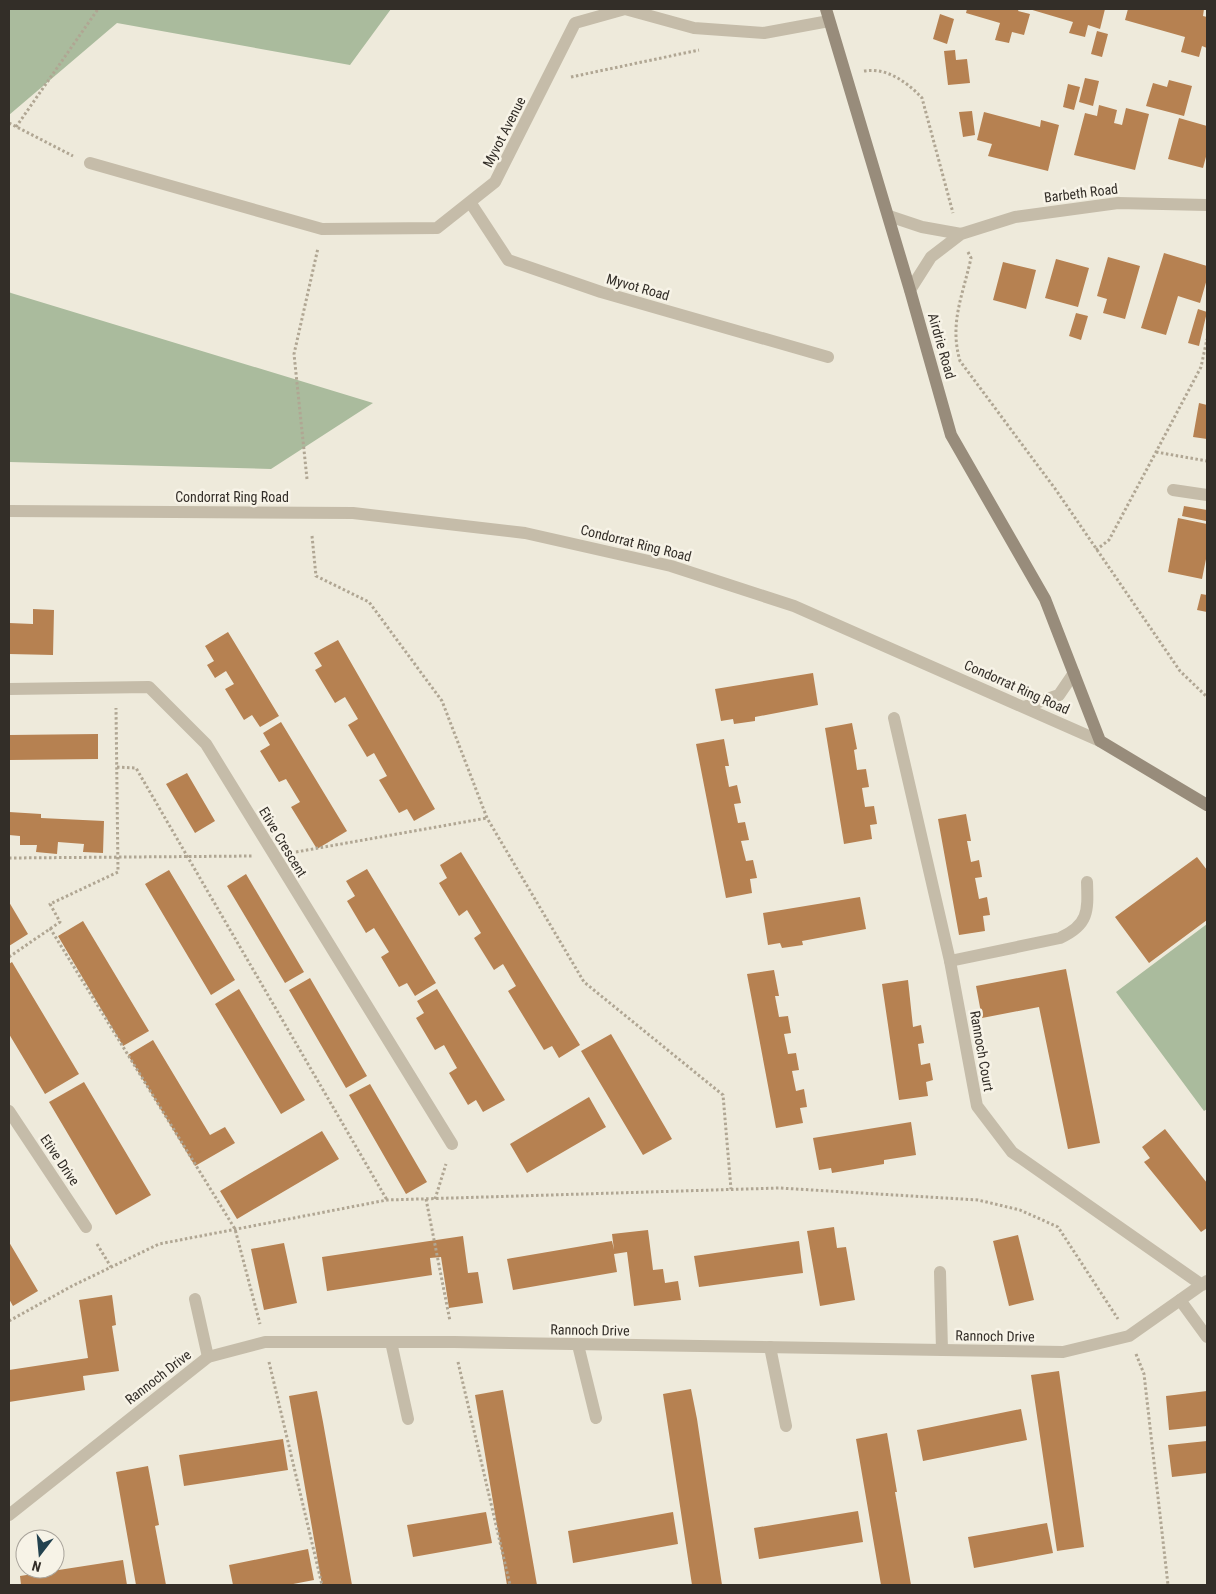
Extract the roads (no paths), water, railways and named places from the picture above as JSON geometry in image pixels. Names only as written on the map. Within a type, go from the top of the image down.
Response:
[{"type":"main road","name":"Airdrie Road","points":[[827,15],[847,75],[951,435],[1045,599],[1100,741]]},
{"type":"main road","name":"Condorrat Ring Road","points":[[1100,741],[1207,805]]},
{"type":"street","name":"Myvot Avenue","points":[[90,163],[322,230],[436,228],[495,182],[576,23],[625,9],[694,28],[764,33],[827,15]]},
{"type":"street","name":"Myvot Road","points":[[470,202],[508,260],[601,292],[828,357]]},
{"type":"street","name":"Barbeth Road","points":[[910,290],[931,257],[961,234],[1016,217],[1118,203],[1207,205]]},
{"type":"street","name":"Barbeth Road","points":[[888,216],[922,227],[961,234]]},
{"type":"street","points":[[1173,490],[1207,495]]},
{"type":"street","name":"Condorrat Ring Road","points":[[9,511],[353,513],[525,532],[671,566],[794,606],[1100,741]]},
{"type":"street","points":[[1024,707],[1059,695],[1074,673]]},
{"type":"street","name":"Etive Crescent","points":[[9,689],[149,686],[206,744],[273,856],[452,1144]]},
{"type":"street","name":"Rannoch Court","points":[[894,718],[950,961],[976,1106],[1012,1152],[1204,1283]]},
{"type":"street","points":[[950,961],[1060,938],[1077,931],[1084,918],[1088,904],[1087,882]]},
{"type":"street","name":"Etive Drive","points":[[9,1111],[86,1226]]},
{"type":"street","points":[[940,1272],[942,1350]]},
{"type":"street","name":"Rannoch Drive","points":[[9,1515],[208,1357],[265,1342],[454,1342],[1063,1352],[1130,1336],[1204,1283]]},
{"type":"street","points":[[195,1299],[208,1357]]},
{"type":"street","points":[[1180,1300],[1207,1337]]},
{"type":"street","points":[[391,1342],[408,1418]]},
{"type":"street","points":[[578,1345],[596,1418]]},
{"type":"street","points":[[770,1348],[786,1426]]}]
